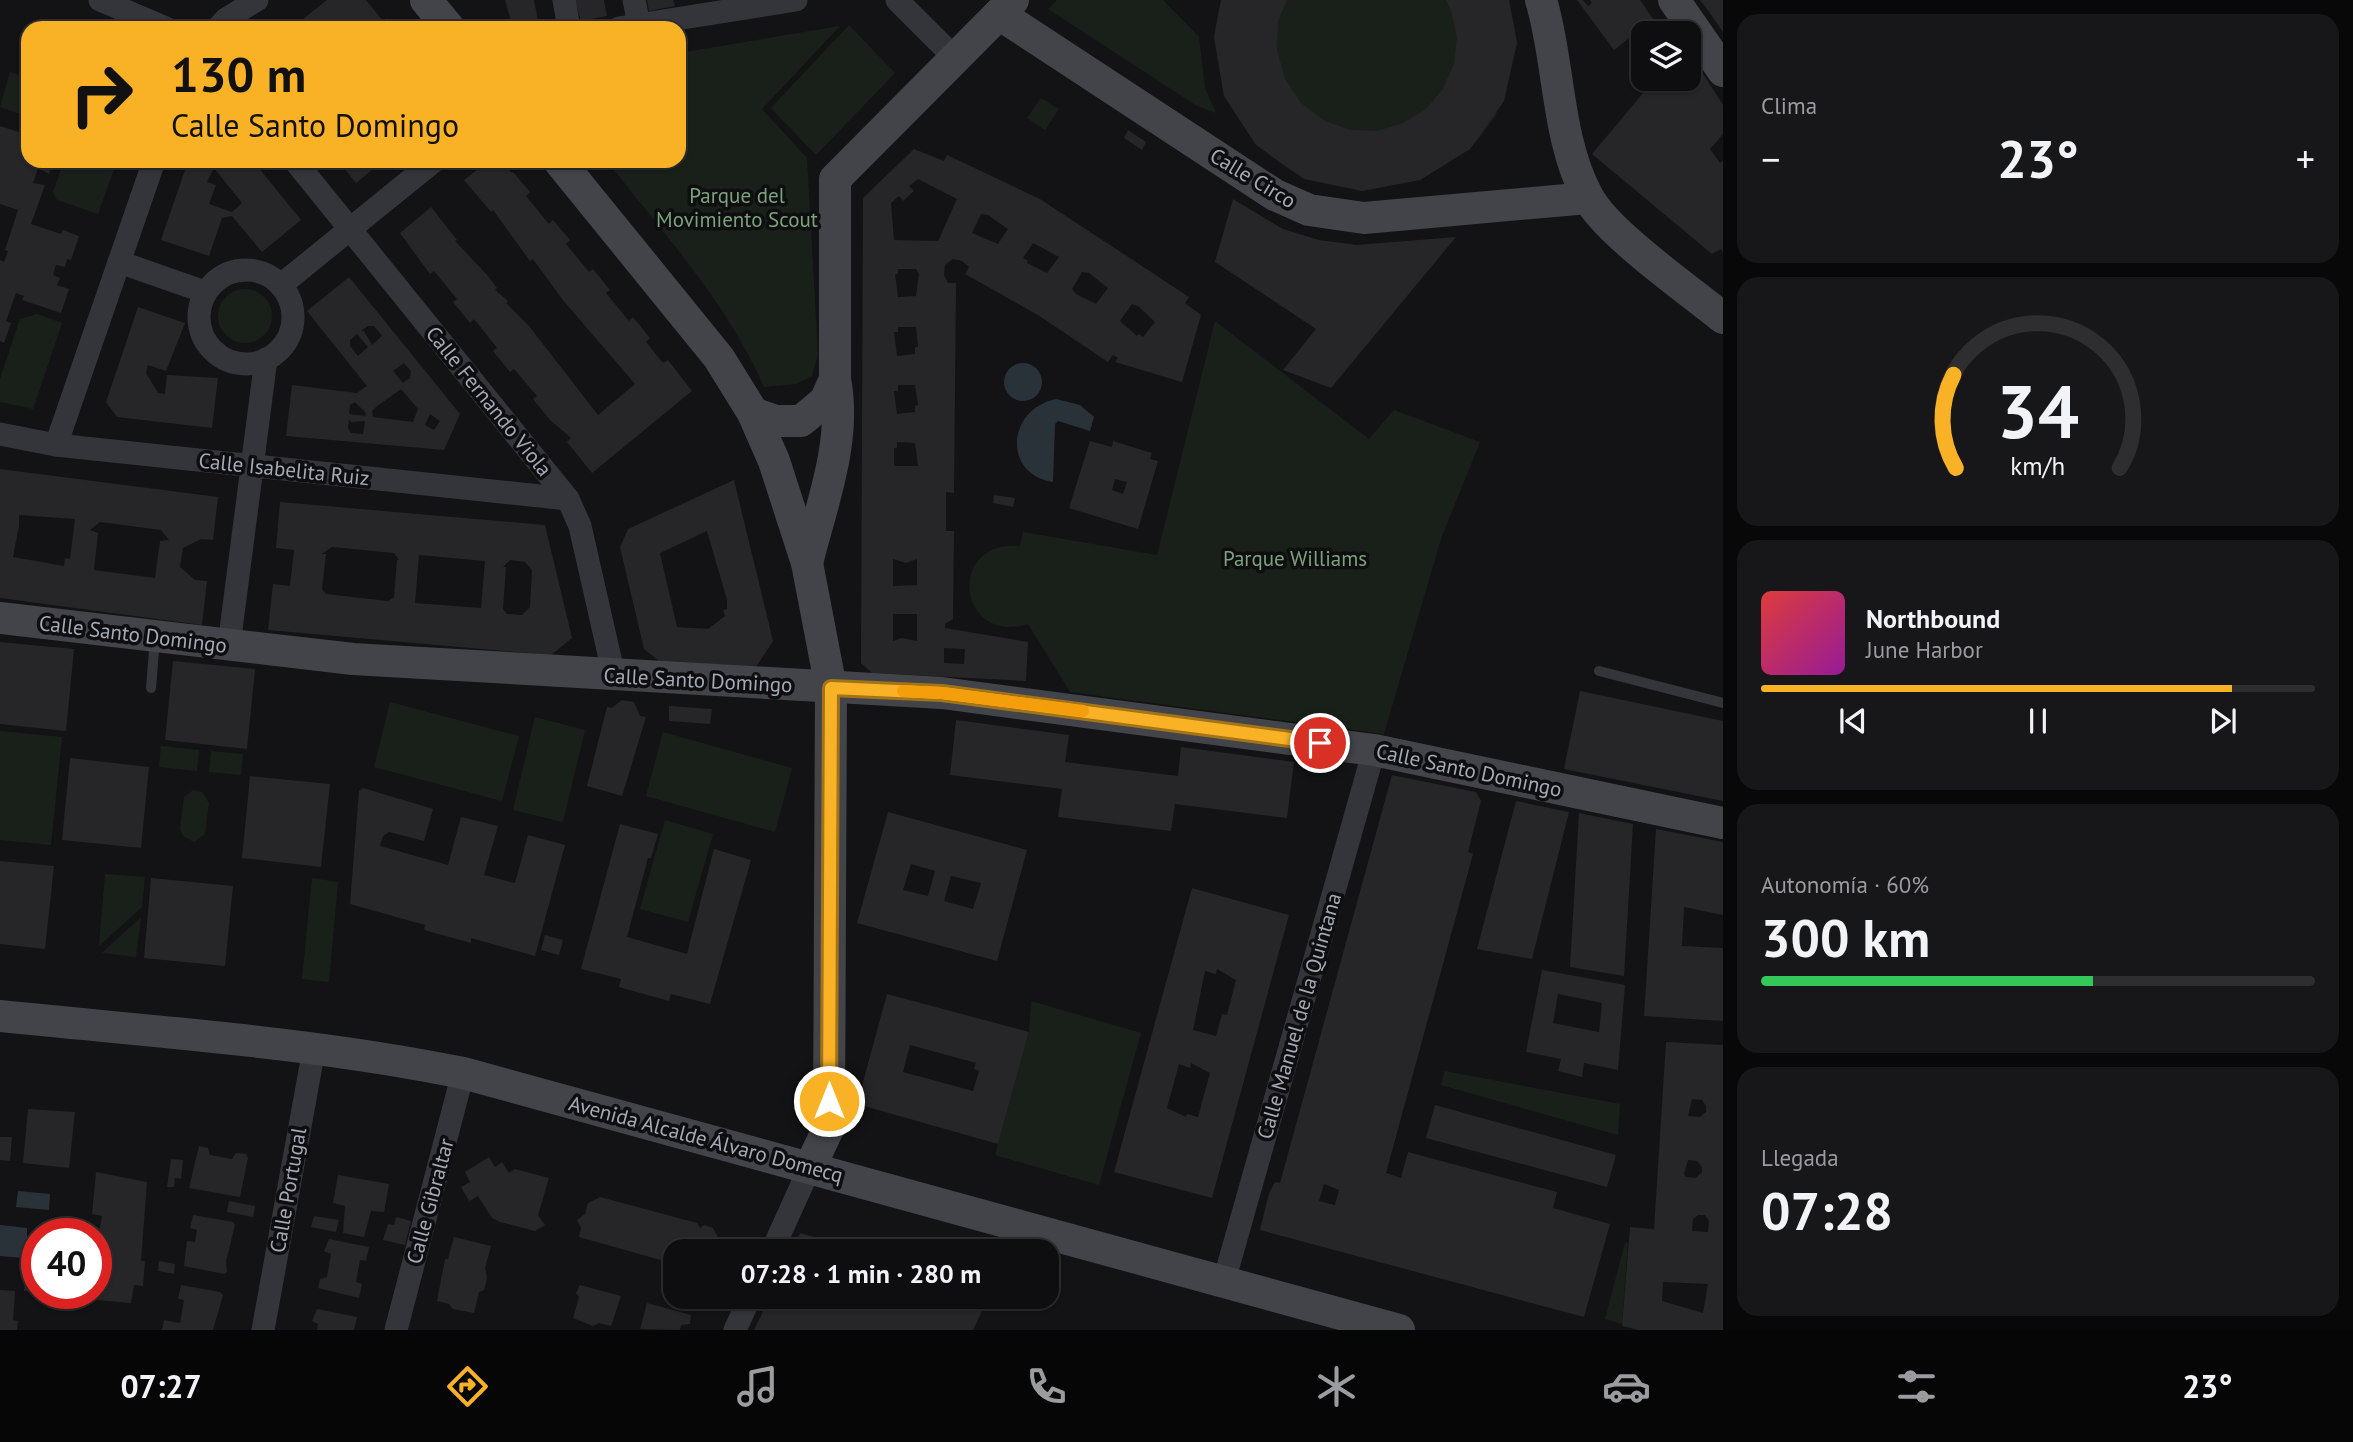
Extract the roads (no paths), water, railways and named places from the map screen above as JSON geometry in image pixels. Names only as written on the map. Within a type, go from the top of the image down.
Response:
[{"type":"street","points":[[100,0],[150,21]]},
{"type":"street","points":[[224,21],[257,0]]},
{"type":"street","points":[[426,0],[443,21]]},
{"type":"street","points":[[564,0],[568,21]]},
{"type":"street","points":[[630,21],[634,0]]},
{"type":"street","points":[[661,21],[796,0]]},
{"type":"street","points":[[897,0],[956,60]]},
{"type":"street","points":[[1541,0],[1574,163],[1588,198],[1618,231],[1722,314]]},
{"type":"street","points":[[1674,0],[1723,71]]},
{"type":"street","points":[[807,563],[838,430],[840,405],[835,379],[835,179],[1006,7]]},
{"type":"street","name":"Calle Circo","points":[[1006,7],[1275,195],[1309,210],[1364,218],[1588,198]]},
{"type":"street","points":[[56,445],[152,168]]},
{"type":"street","name":"Calle Fernando Viola","points":[[301,168],[568,499],[580,526],[614,676]]},
{"type":"street","points":[[281,285],[425,168]]},
{"type":"street","points":[[565,168],[719,358],[753,413],[775,461],[807,563],[831,688],[829,1127],[777,1239]]},
{"type":"street","points":[[119,262],[205,292]]},
{"type":"street","points":[[238,270],[254,270],[269,275],[281,285],[290,299],[293,314],[292,330],[285,344],[267,359],[244,364],[215,354],[205,342],[200,327],[198,312],[205,292],[223,274],[238,270]]},
{"type":"street","points":[[229,645],[267,359]]},
{"type":"street","points":[[775,461],[785,439],[825,401],[835,379]]},
{"type":"street","points":[[753,413],[776,421],[802,421]]},
{"type":"street","name":"Calle Isabelita Ruiz","points":[[0,433],[56,445],[568,499]]},
{"type":"street","name":"Calle Santo Domingo","points":[[0,618],[353,659],[942,693],[1374,750],[1723,823]]},
{"type":"street","name":"Calle Manuel de la Quintana","points":[[1224,1281],[1374,750]]},
{"type":"street","name":"Avenida Alcalde Álvaro Domecq","points":[[0,1016],[314,1049],[404,1061],[463,1073],[1224,1281],[1366,1326],[1399,1330]]},
{"type":"street","name":"Calle Portugal","points":[[263,1330],[314,1049]]},
{"type":"street","name":"Calle Gibraltar","points":[[396,1330],[463,1073]]},
{"type":"street","points":[[734,1330],[744,1309]]},
{"type":"lane","points":[[150,688],[155,636]]},
{"type":"lane","points":[[1599,671],[1723,703]]},
{"type":"park label","name":"Parque del Movimiento Scout","points":[[737,207]]},
{"type":"park label","name":"Parque Williams","points":[[1295,558]]}]
